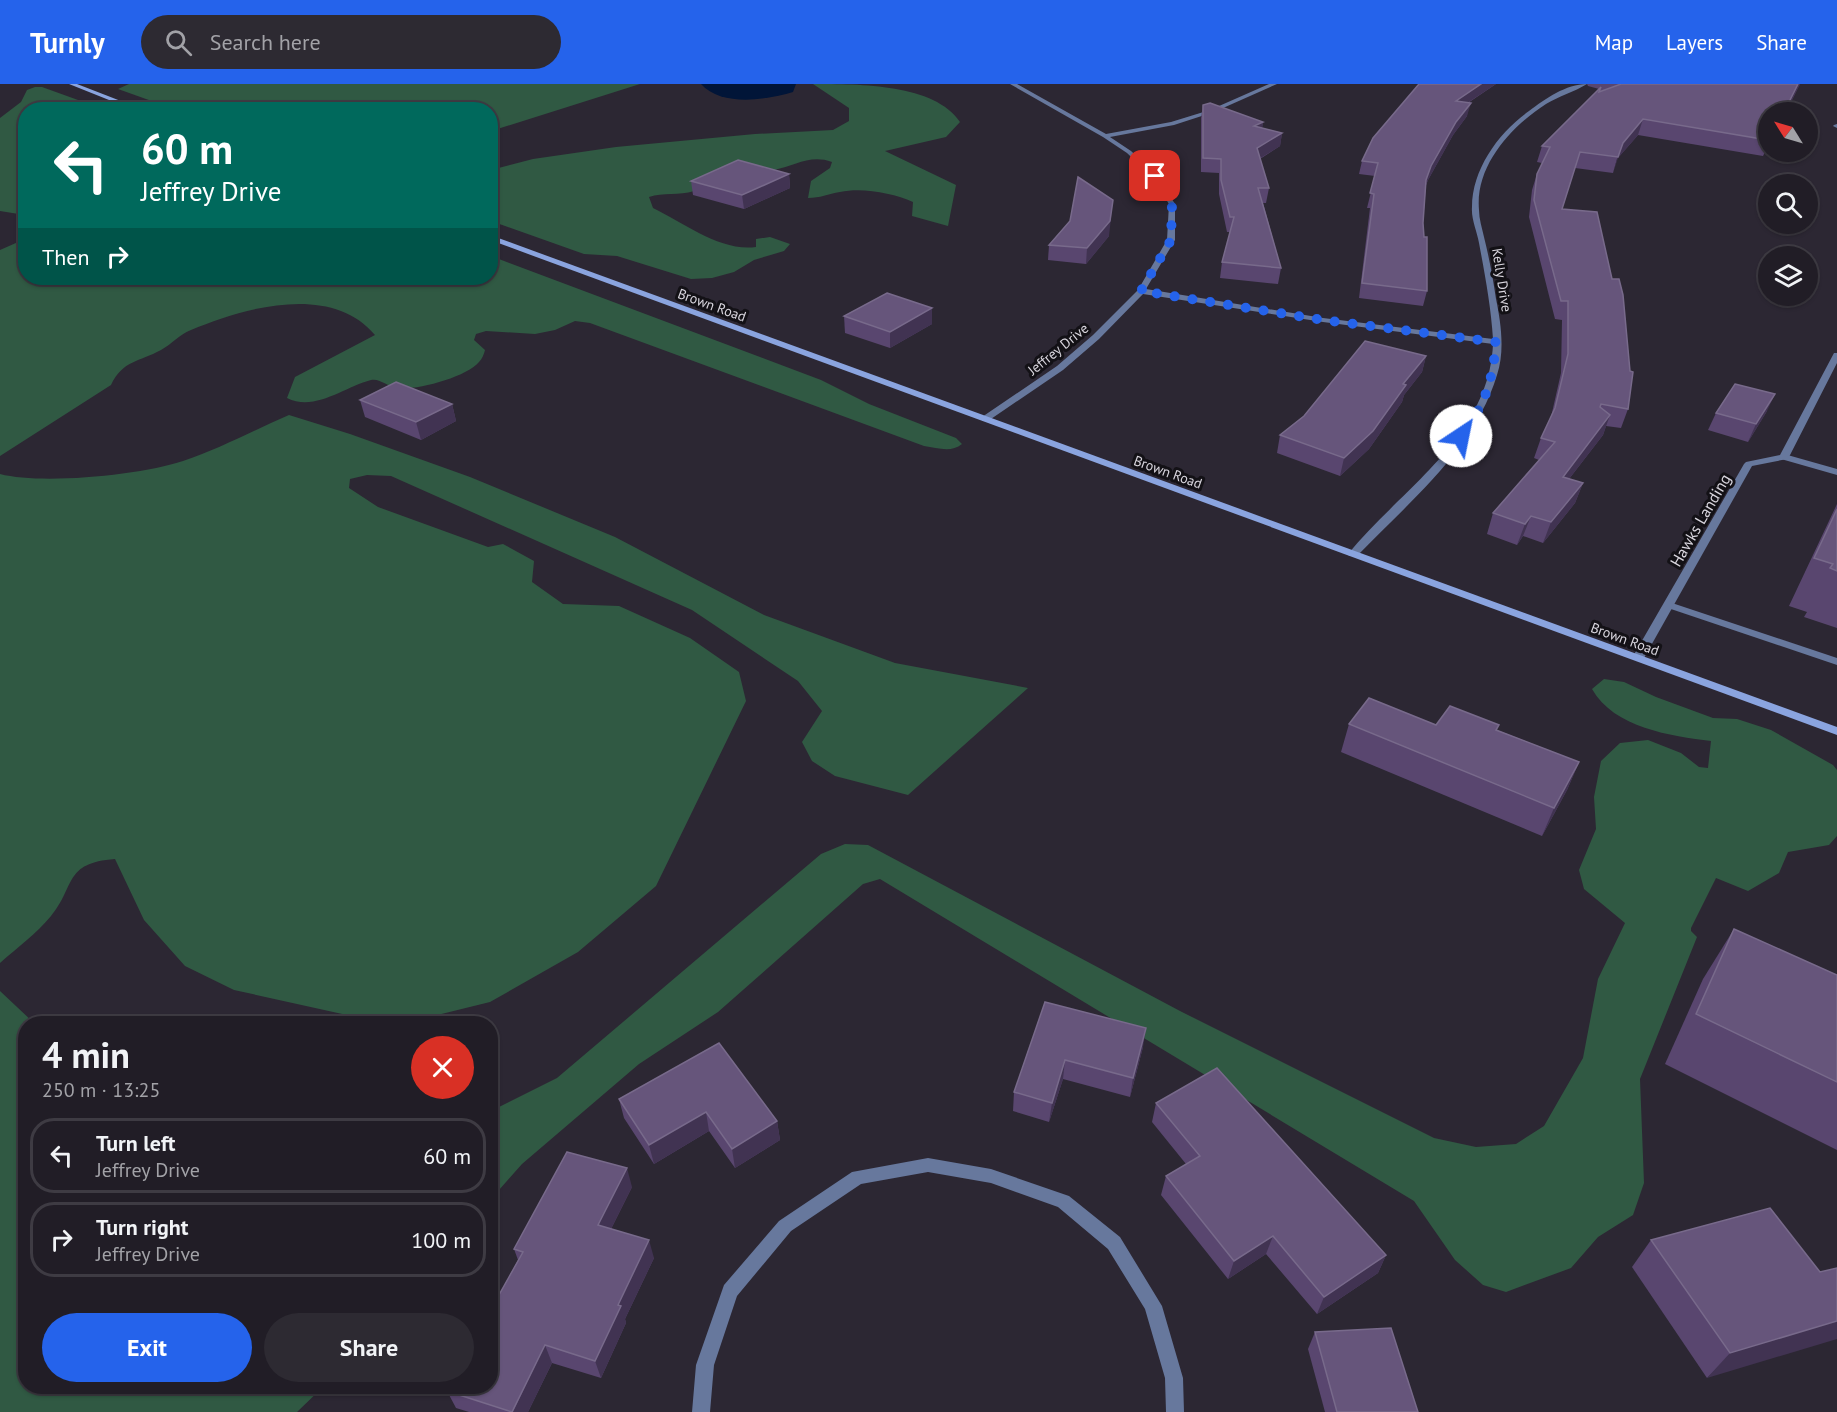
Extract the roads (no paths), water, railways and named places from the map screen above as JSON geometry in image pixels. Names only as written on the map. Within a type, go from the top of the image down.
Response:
[{"type":"street","points":[[72,84],[120,102]]},
{"type":"street","name":"Jeffrey Drive","points":[[985,419],[1060,368],[1096,337],[1141,291],[1171,240],[1172,204],[1155,176],[1129,152],[1105,136],[1013,84]]},
{"type":"street","points":[[1105,136],[1172,124],[1212,111],[1275,84]]},
{"type":"street","name":"Kelly Drive","points":[[1353,554],[1434,471],[1474,419],[1494,373],[1496,342],[1494,314],[1475,206],[1482,177],[1495,150],[1512,128],[1546,101],[1563,91],[1584,84]]},
{"type":"street","name":"Brown Road","points":[[498,240],[1837,731]]},
{"type":"street","points":[[1141,291],[1323,320],[1496,342]]},
{"type":"street","points":[[1837,356],[1784,457],[1837,472]]},
{"type":"street","name":"Hawks Landing","points":[[1638,658],[1749,464],[1784,457]]},
{"type":"street","points":[[1669,605],[1837,662]]},
{"type":"street","points":[[701,1412],[705,1365],[730,1291],[784,1226],[858,1177],[928,1165],[991,1176],[1063,1201],[1114,1243],[1153,1306],[1174,1378],[1174,1412]]},
{"type":"water","points":[[701,84],[796,84],[793,92],[745,100],[720,96]]}]
